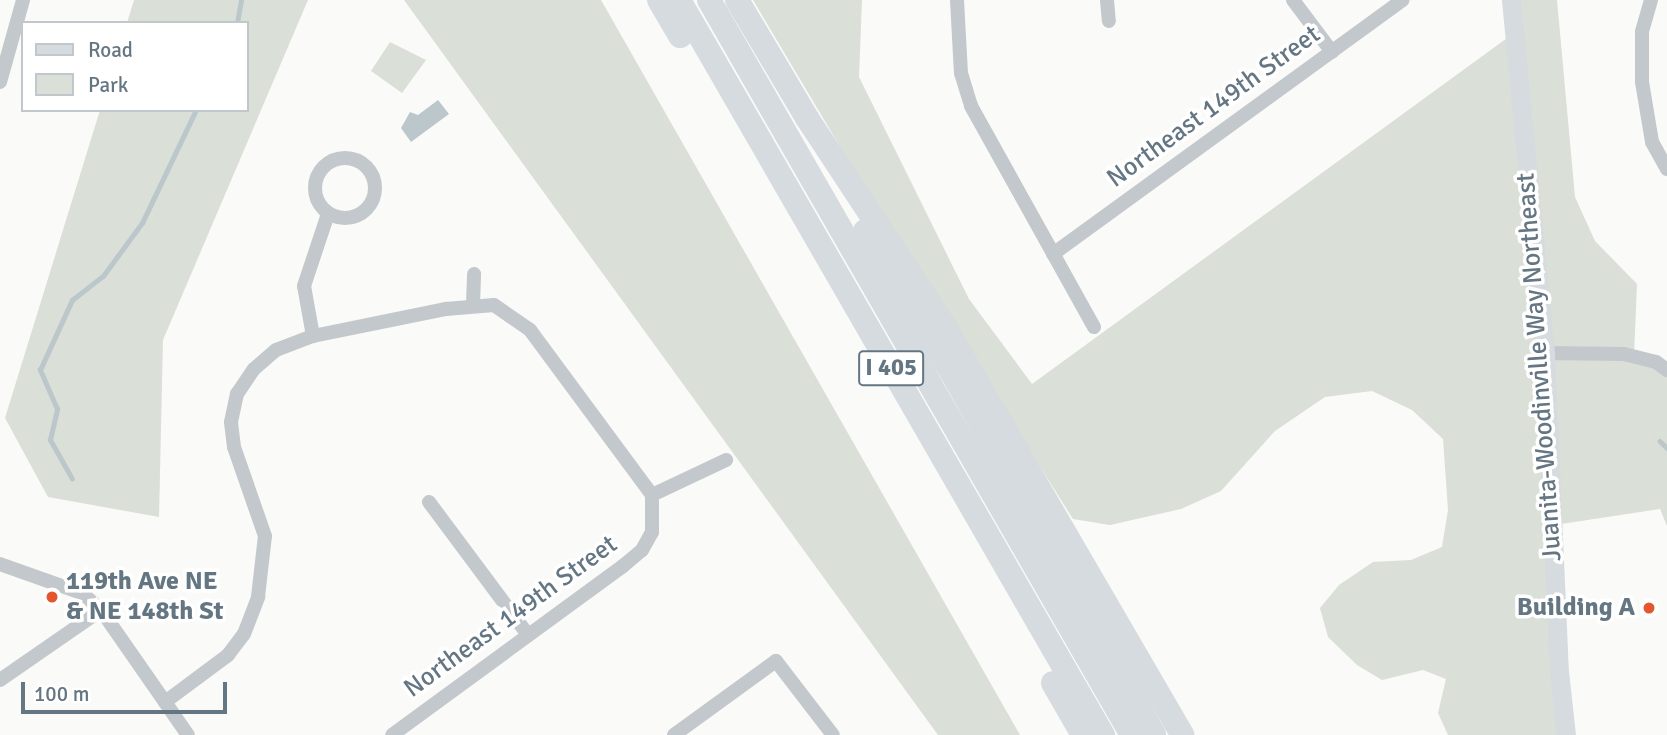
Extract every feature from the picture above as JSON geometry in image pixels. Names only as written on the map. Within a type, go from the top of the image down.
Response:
[{"type":"highway","name":"I 405","points":[[659,0],[1083,735]]},
{"type":"highway","name":"I 405","points":[[679,0],[1103,735]]},
{"type":"highway","name":"I 405","points":[[709,0],[1132,735]]},
{"type":"highway","name":"I 405","points":[[737,0],[807,118],[862,226],[957,382],[1154,735]]},
{"type":"highway","points":[[807,118],[945,327],[1182,735]]},
{"type":"main road","name":"Juanita-Woodinville Way Northeast","points":[[1511,0],[1545,353],[1559,671],[1566,735]]},
{"type":"street","points":[[0,82],[23,0]]},
{"type":"street","points":[[957,0],[961,73],[971,106],[1094,327]]},
{"type":"street","points":[[1107,0],[1109,20]]},
{"type":"street","points":[[1293,0],[1332,52]]},
{"type":"street","name":"Northeast 149th Street","points":[[1053,254],[1403,0]]},
{"type":"street","points":[[1651,0],[1642,32],[1642,82],[1652,142],[1667,169]]},
{"type":"street","points":[[313,336],[304,286],[328,214],[314,190],[325,165],[340,158],[367,167],[374,180],[375,195],[369,206],[356,216],[328,214]]},
{"type":"street","points":[[473,305],[474,274]]},
{"type":"street","points":[[165,702],[228,655],[244,634],[258,597],[265,536],[234,447],[231,422],[237,394],[254,369],[276,350],[313,336],[473,305],[494,305],[530,330],[652,495],[726,460]]},
{"type":"street","points":[[1545,353],[1624,354],[1656,362],[1667,370]]},
{"type":"street","name":"Northeast 149th Street","points":[[392,735],[624,566],[642,550],[652,532],[652,495]]},
{"type":"street","points":[[429,502],[528,635]]},
{"type":"street","points":[[0,564],[82,593],[101,610],[188,735]]},
{"type":"street","points":[[0,680],[101,610]]},
{"type":"street","points":[[674,735],[776,661],[832,735]]},
{"type":"green space","points":[[134,0],[308,0],[163,340],[159,517],[48,497],[5,418],[99,112],[248,112],[248,21],[128,21]]},
{"type":"green space","points":[[404,0],[601,0],[1020,735],[938,735]]},
{"type":"green space","points":[[753,0],[862,0],[859,77],[969,299],[1032,384],[1514,33],[1511,0],[1557,0],[1575,197],[1595,241],[1637,284],[1634,355],[1667,372],[1667,526],[1660,509],[1561,524],[1564,735],[1448,735],[1438,713],[1446,679],[1423,670],[1382,680],[1357,665],[1328,637],[1320,608],[1339,585],[1373,562],[1411,560],[1442,547],[1448,510],[1443,439],[1412,410],[1372,391],[1325,397],[1275,431],[1221,491],[1181,509],[1110,525],[1073,519],[861,182]]},
{"type":"green space","points":[[390,42],[426,60],[402,93],[371,71]]},
{"type":"shaded area","points":[[438,100],[449,114],[411,142],[401,128],[410,112],[418,115]]},
{"type":"waterway","points":[[237,21],[241,0]]},
{"type":"waterway","points":[[72,479],[50,440],[57,409],[40,370],[72,300],[103,276],[142,223],[195,112]]},
{"type":"waterway","points":[[1660,441],[1667,448]]},
{"type":"place","name":"119th Ave NE & NE 148th St","points":[[52,597]]},
{"type":"place","name":"Building A","points":[[1649,608]]}]
